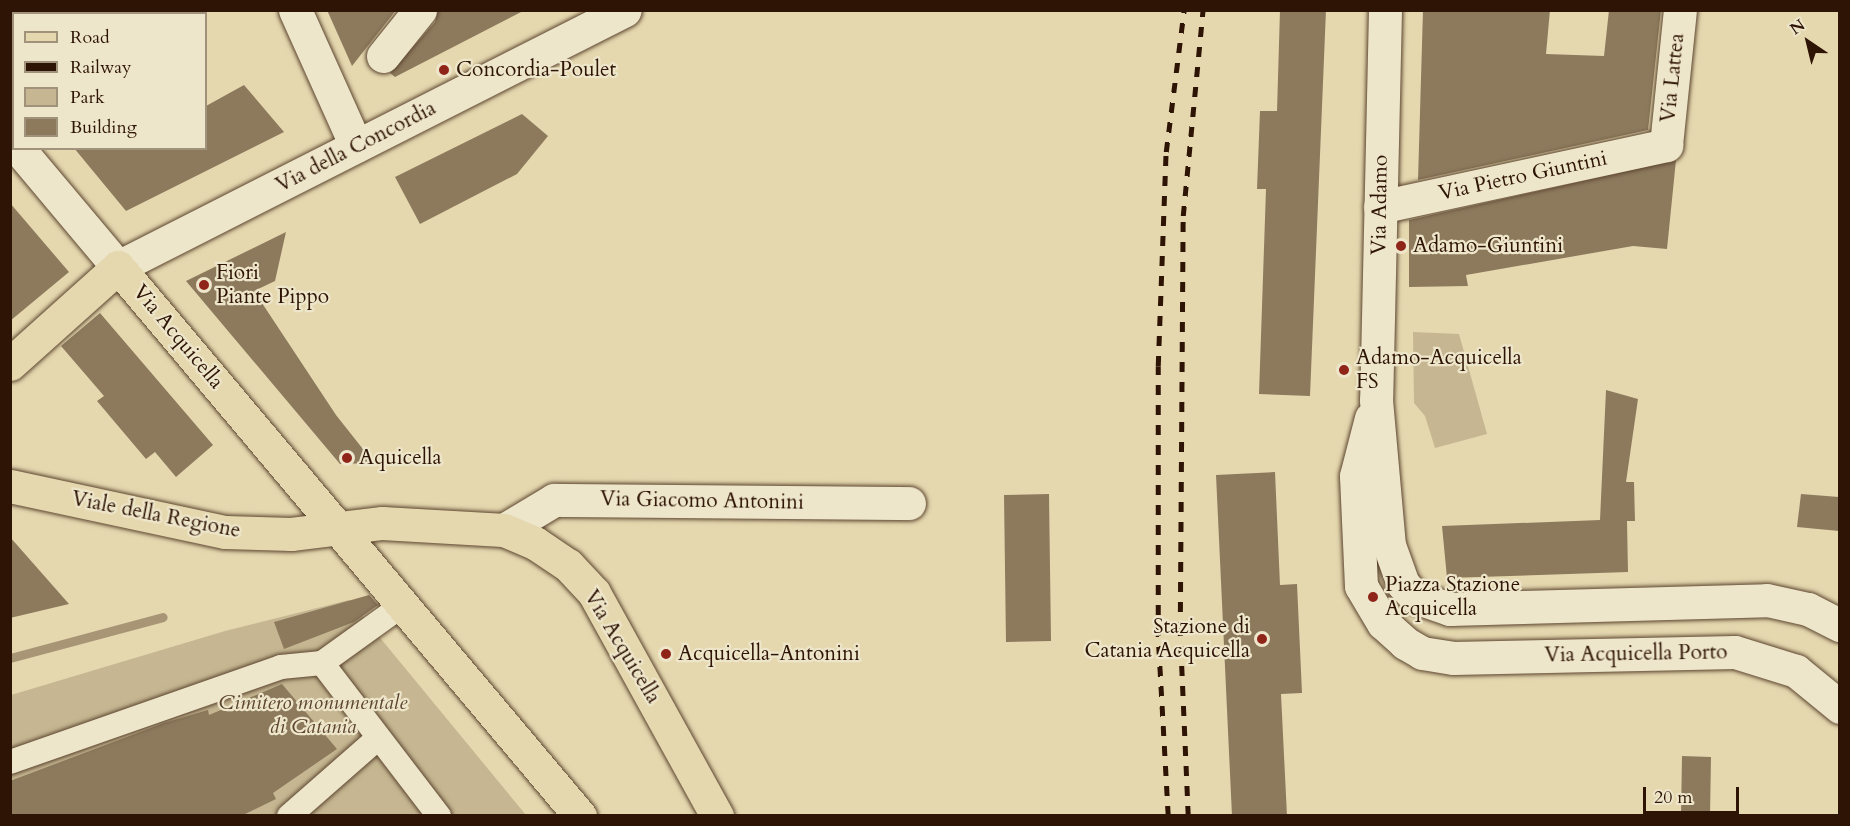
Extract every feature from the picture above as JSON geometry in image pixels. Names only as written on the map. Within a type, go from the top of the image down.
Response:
[{"type":"main road","points":[[295,10],[356,146]]},
{"type":"main road","points":[[383,56],[420,10]]},
{"type":"main road","name":"Via Adamo","points":[[1376,400],[1385,10]]},
{"type":"main road","name":"Via Lattea","points":[[1666,145],[1680,10]]},
{"type":"main road","name":"Via della Concordia","points":[[118,267],[623,11]]},
{"type":"main road","name":"Via Pietro Giuntini","points":[[1380,207],[1666,145]]},
{"type":"main road","name":"Via Acquicella","points":[[20,150],[404,604],[579,816]]},
{"type":"main road","points":[[10,364],[118,267]]},
{"type":"main road","points":[[1376,400],[1395,567],[1415,597],[1450,609],[1767,600],[1808,609],[1839,625]]},
{"type":"main road","name":"Via Acquicella Porto","points":[[1376,400],[1356,476],[1361,586],[1383,623],[1405,643],[1422,653],[1453,658],[1735,651],[1796,671],[1839,707]]},
{"type":"main road","name":"Viale della Regione","points":[[10,486],[225,532],[291,534],[339,527]]},
{"type":"main road","name":"Via Giacomo Antonini","points":[[504,531],[554,500],[909,503]]},
{"type":"main road","name":"Via Acquicella","points":[[339,527],[382,522],[504,531],[535,543],[568,565],[594,593],[717,816]]},
{"type":"street","points":[[10,762],[281,667],[322,663],[404,604]]},
{"type":"street","points":[[322,663],[377,739],[439,816]]},
{"type":"street","points":[[290,816],[377,739]]},
{"type":"green space","points":[[1413,332],[1459,334],[1487,434],[1435,448],[1425,416],[1414,403]]},
{"type":"green space","name":"Cimitero monumentale di Catania","points":[[349,600],[526,815],[11,816],[11,695],[225,631]]},
{"type":"building","points":[[327,10],[396,10],[352,66]]},
{"type":"building","points":[[438,10],[525,10],[395,77],[390,73],[435,22]]},
{"type":"building","points":[[1280,10],[1326,10],[1310,396],[1259,394],[1266,189],[1257,189],[1260,111],[1277,111]]},
{"type":"building","points":[[1423,10],[1550,10],[1546,54],[1604,56],[1609,10],[1661,10],[1648,130],[1418,180]]},
{"type":"building","points":[[244,85],[284,132],[126,211],[76,150],[207,150],[207,105]]},
{"type":"building","points":[[522,114],[548,136],[517,174],[420,224],[395,177]]},
{"type":"building","points":[[1676,160],[1667,249],[1633,246],[1466,275],[1468,286],[1409,287],[1409,220]]},
{"type":"building","points":[[10,203],[69,272],[10,321]]},
{"type":"building","points":[[286,232],[275,281],[254,291],[336,415],[374,463],[340,464],[186,281]]},
{"type":"building","points":[[100,313],[213,445],[176,477],[155,452],[146,459],[97,401],[104,396],[61,346]]},
{"type":"building","points":[[1606,390],[1638,399],[1626,482],[1634,482],[1635,521],[1627,521],[1628,572],[1447,578],[1442,526],[1600,520]]},
{"type":"building","name":"Stazione di Catania Acquicella","points":[[1275,472],[1280,585],[1297,584],[1302,693],[1281,694],[1287,816],[1232,816],[1216,475]]},
{"type":"building","points":[[1049,494],[1051,641],[1006,642],[1004,495]]},
{"type":"building","points":[[1801,494],[1839,497],[1839,531],[1797,527]]},
{"type":"building","points":[[10,537],[69,604],[10,618]]},
{"type":"building","points":[[369,595],[378,605],[354,622],[284,649],[274,622]]},
{"type":"building","points":[[282,684],[337,749],[273,793],[276,799],[241,816],[10,816],[10,781],[164,723],[208,710],[209,715]]},
{"type":"building","points":[[1682,756],[1711,757],[1710,816],[1681,816]]},
{"type":"waterway","points":[[10,658],[163,617]]},
{"type":"railway","points":[[1168,816],[1158,635],[1158,366],[1166,152],[1184,10]]},
{"type":"railway","points":[[1188,816],[1180,632],[1183,216],[1203,10]]},
{"type":"place","name":"Concordia-Poulet","points":[[444,70]]},
{"type":"place","name":"Adamo-Giuntini","points":[[1401,246]]},
{"type":"place","name":"Fiori Piante Pippo","points":[[204,285]]},
{"type":"place","name":"Adamo-Acquicella FS","points":[[1344,370]]},
{"type":"place","name":"Aquicella","points":[[347,458]]},
{"type":"place","name":"Piazza Stazione Acquicella","points":[[1373,597]]},
{"type":"place","name":"Stazione di Catania Acquicella","points":[[1262,639]]},
{"type":"place","name":"Acquicella-Antonini","points":[[666,654]]}]
